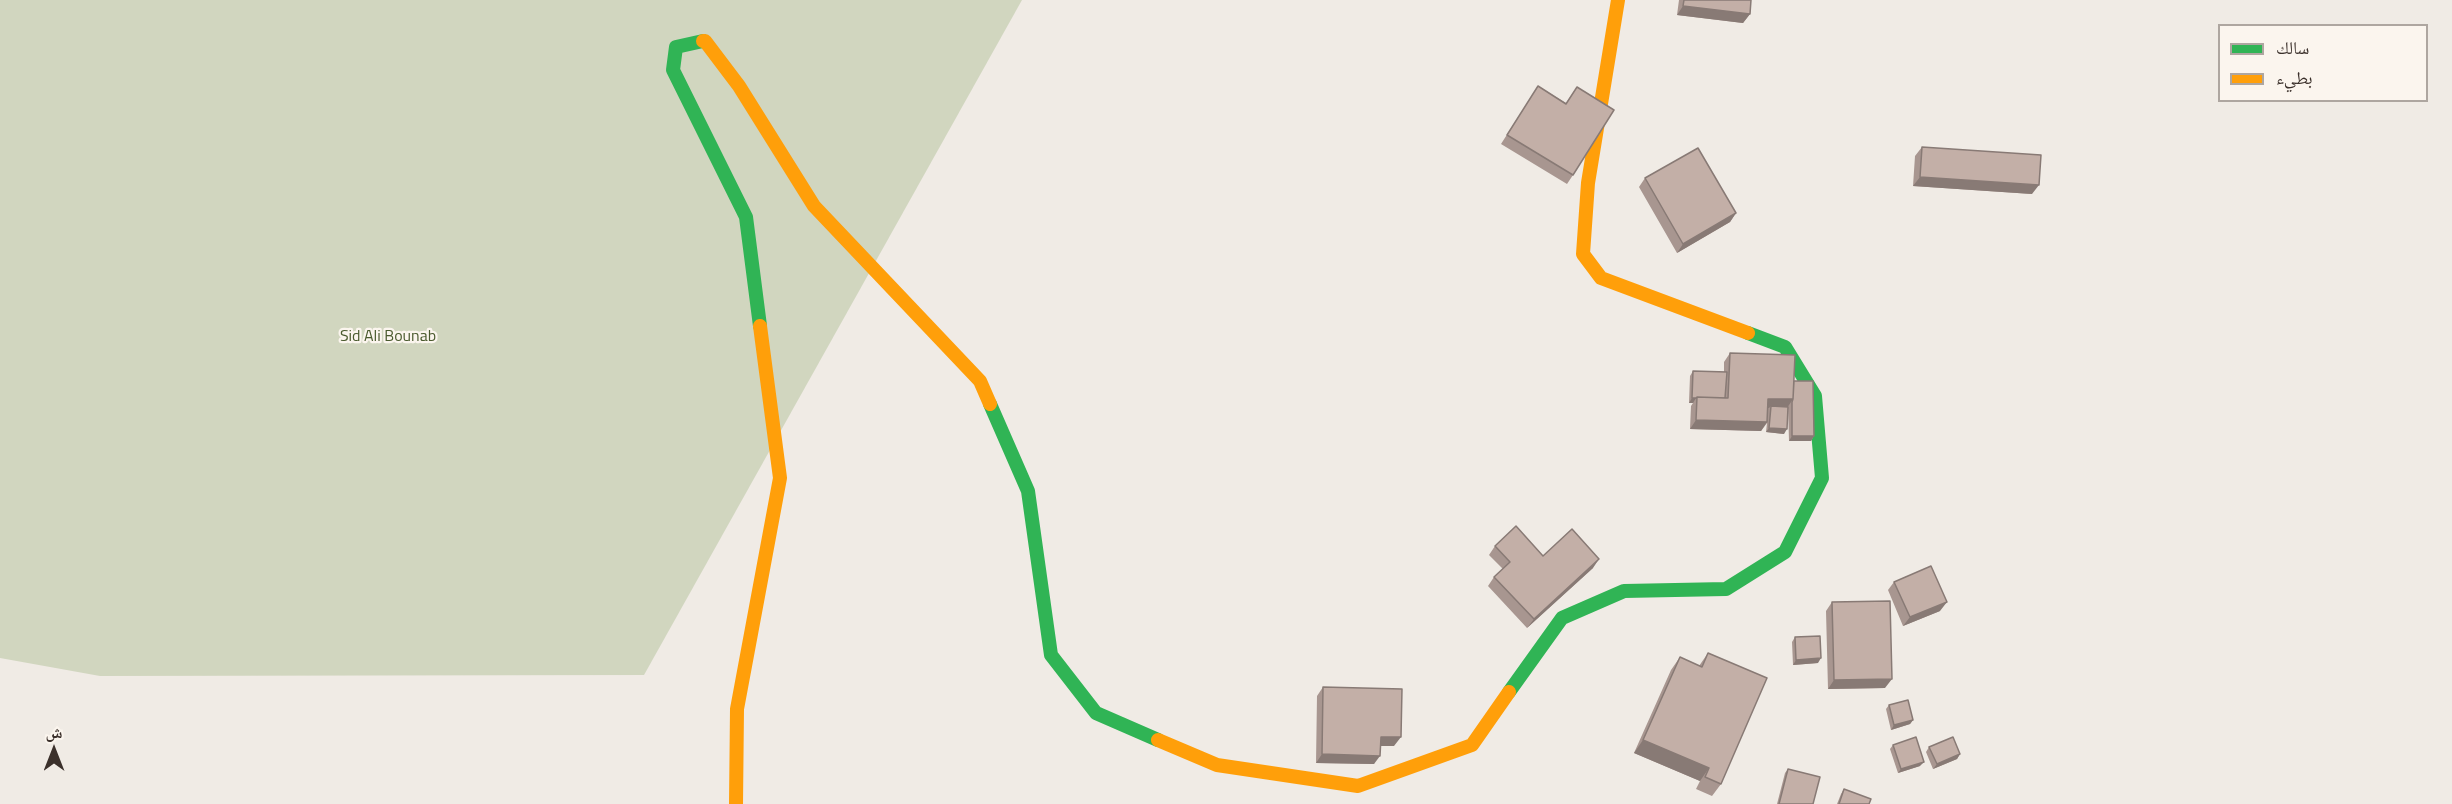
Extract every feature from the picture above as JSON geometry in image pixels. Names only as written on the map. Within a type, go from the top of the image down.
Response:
[{"type":"street","points":[[736,804],[737,709],[780,478],[746,217],[674,70],[676,47],[705,41],[739,86],[814,206],[980,381],[1028,491],[1051,655],[1096,713],[1217,765],[1358,786],[1472,745],[1562,618],[1624,591],[1726,589],[1785,552],[1821,478],[1815,396],[1785,346],[1601,278],[1583,254],[1588,183],[1618,0]]},
{"type":"green space","name":"Sid Ali Bounab","points":[[0,0],[1022,0],[644,675],[100,676],[0,658]]},
{"type":"building","points":[[1684,0],[1751,0],[1750,14],[1683,6]]},
{"type":"building","points":[[1538,86],[1566,104],[1577,87],[1614,110],[1573,175],[1507,135]]},
{"type":"building","points":[[1922,147],[2041,155],[2039,185],[1920,177]]},
{"type":"building","points":[[1698,148],[1736,213],[1683,244],[1645,178]]},
{"type":"building","points":[[1730,353],[1795,355],[1793,399],[1768,399],[1767,422],[1696,420],[1697,397],[1728,398]]},
{"type":"building","points":[[1693,371],[1727,372],[1725,398],[1692,398]]},
{"type":"building","points":[[1794,381],[1813,381],[1814,436],[1792,436]]},
{"type":"building","points":[[1771,406],[1788,407],[1787,429],[1769,428]]},
{"type":"building","points":[[1516,526],[1543,556],[1572,529],[1599,559],[1534,619],[1494,577],[1510,562],[1495,546]]},
{"type":"building","points":[[1931,566],[1947,602],[1910,617],[1894,582]]},
{"type":"building","points":[[1890,601],[1892,679],[1834,680],[1832,602]]},
{"type":"building","points":[[1820,636],[1821,658],[1796,660],[1795,637]]},
{"type":"building","points":[[1708,653],[1767,678],[1721,784],[1705,777],[1709,768],[1643,740],[1680,657],[1702,667]]},
{"type":"building","points":[[1323,687],[1402,689],[1401,737],[1381,737],[1380,756],[1322,754]]},
{"type":"building","points":[[1908,700],[1913,720],[1894,725],[1889,705]]},
{"type":"building","points":[[1916,737],[1924,762],[1901,769],[1893,745]]},
{"type":"building","points":[[1953,737],[1960,754],[1937,764],[1929,747]]},
{"type":"building","points":[[1788,769],[1820,777],[1813,804],[1779,804]]},
{"type":"building","points":[[1844,789],[1871,799],[1869,804],[1839,804]]},
{"type":"traffic: fast","points":[[703,41],[676,47],[673,70],[746,217],[760,326]]},
{"type":"traffic: fast","points":[[1509,692],[1562,618],[1624,591],[1726,589],[1785,552],[1822,478],[1815,396],[1785,347],[1748,333]]},
{"type":"traffic: fast","points":[[990,404],[1028,491],[1051,655],[1096,713],[1158,740]]},
{"type":"traffic: slow","points":[[1618,0],[1588,183],[1583,254],[1601,278],[1748,333]]},
{"type":"traffic: slow","points":[[703,41],[739,86],[814,206],[980,381],[990,404]]},
{"type":"traffic: slow","points":[[736,804],[737,709],[780,478],[760,326]]},
{"type":"traffic: slow","points":[[1158,740],[1217,765],[1358,786],[1472,745],[1509,692]]}]
